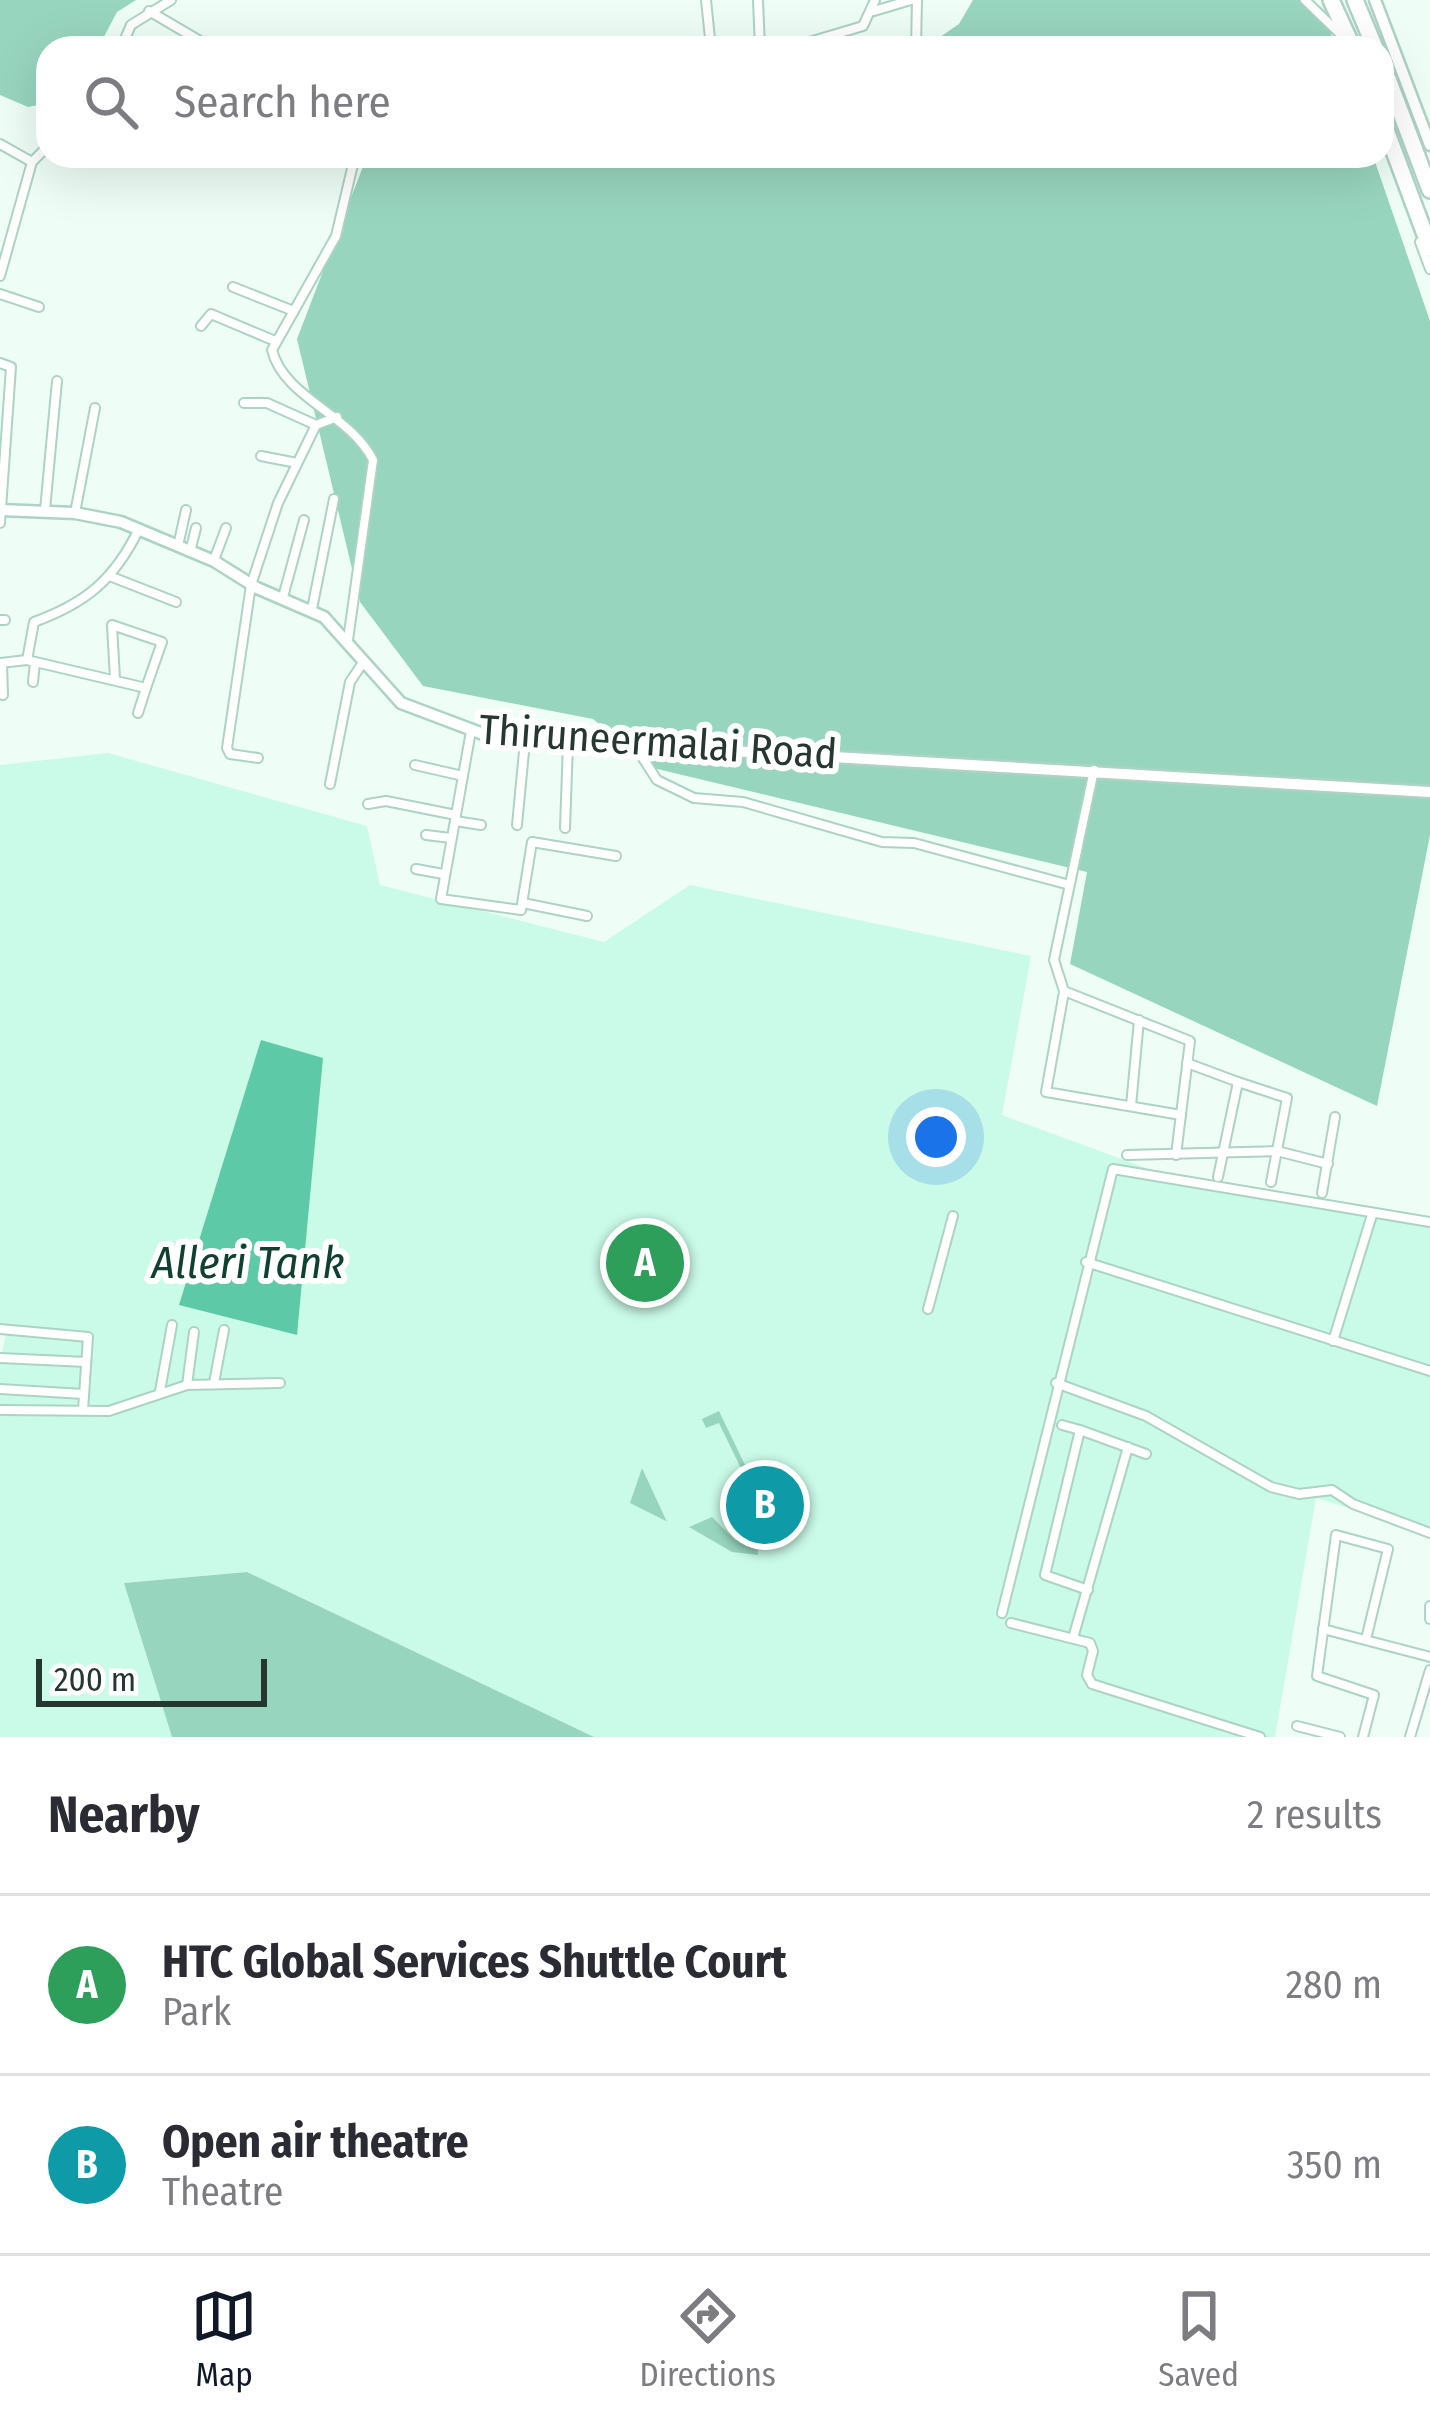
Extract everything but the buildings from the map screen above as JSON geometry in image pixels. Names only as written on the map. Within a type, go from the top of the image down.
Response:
[{"type":"highway","points":[[1331,0],[1345,36]]},
{"type":"highway","points":[[1355,0],[1371,36]]},
{"type":"highway","points":[[1394,95],[1430,190]]},
{"type":"highway","points":[[1394,151],[1430,248]]},
{"type":"street","points":[[126,36],[130,25],[171,0]]},
{"type":"street","points":[[706,0],[710,36]]},
{"type":"street","points":[[758,0],[760,36]]},
{"type":"street","points":[[840,36],[863,26],[875,5],[914,0],[916,36]]},
{"type":"street","points":[[1306,0],[1343,36]]},
{"type":"street","points":[[1375,0],[1390,36]]},
{"type":"street","points":[[149,11],[192,36]]},
{"type":"street","points":[[1394,45],[1425,118],[1430,145]]},
{"type":"street","points":[[0,144],[32,162]]},
{"type":"street","points":[[0,276],[36,158]]},
{"type":"street","points":[[348,640],[374,477],[363,441],[338,416],[298,391],[274,358],[275,340],[336,236],[352,168]]},
{"type":"street","points":[[1393,168],[1430,269]]},
{"type":"street","points":[[233,287],[291,310]]},
{"type":"street","points":[[0,294],[39,307]]},
{"type":"street","points":[[201,326],[211,314],[275,340]]},
{"type":"street","points":[[0,363],[11,367],[1,514]]},
{"type":"street","points":[[45,510],[57,381]]},
{"type":"street","points":[[244,403],[267,403],[316,425]]},
{"type":"street","points":[[75,512],[95,408]]},
{"type":"street","points":[[258,758],[230,754],[227,748],[251,585],[316,425],[338,416]]},
{"type":"street","points":[[260,456],[297,463]]},
{"type":"street","points":[[312,609],[334,499]]},
{"type":"street","points":[[184,549],[186,510]]},
{"type":"street","name":"Thiruneermalai Road","points":[[1,514],[75,512],[139,530],[214,561],[251,585],[312,609],[348,640],[362,664],[400,703],[471,731],[525,741],[1430,792]]},
{"type":"street","points":[[283,597],[304,520]]},
{"type":"street","points":[[184,549],[196,528]]},
{"type":"street","points":[[214,561],[226,528]]},
{"type":"street","points":[[33,682],[34,622],[68,611],[112,577],[139,530]]},
{"type":"street","points":[[112,577],[176,602]]},
{"type":"street","points":[[115,679],[112,625],[162,642],[138,713]]},
{"type":"street","points":[[3,695],[1,663],[31,661],[146,688]]},
{"type":"street","points":[[331,784],[350,682],[362,664]]},
{"type":"street","points":[[471,731],[443,874],[443,900],[519,911],[532,842],[616,856]]},
{"type":"street","points":[[517,825],[525,741]]},
{"type":"street","points":[[565,828],[568,743]]},
{"type":"street","points":[[635,746],[657,780],[694,798],[743,802],[882,842],[914,843],[1066,884]]},
{"type":"street","points":[[415,765],[463,776]]},
{"type":"street","points":[[1094,770],[1066,884],[1054,960],[1064,991],[1046,1092],[1181,1115]]},
{"type":"street","points":[[368,804],[386,801],[482,825]]},
{"type":"street","points":[[426,835],[451,838]]},
{"type":"street","points":[[416,868],[443,874]]},
{"type":"street","points":[[523,903],[587,916]]},
{"type":"street","points":[[1064,991],[1190,1041],[1176,1155]]},
{"type":"street","points":[[1132,1106],[1139,1020]]},
{"type":"street","points":[[1187,1063],[1287,1098],[1271,1182]]},
{"type":"street","points":[[1218,1177],[1238,1082]]},
{"type":"street","points":[[1322,1192],[1335,1117]]},
{"type":"street","points":[[1126,1155],[1277,1151],[1328,1164]]},
{"type":"street","points":[[1002,1612],[1113,1169],[1430,1222]]},
{"type":"street","points":[[1333,1341],[1372,1215]]},
{"type":"street","points":[[928,1309],[953,1216]]},
{"type":"street","points":[[1086,1262],[1430,1372]]},
{"type":"street","points":[[160,1392],[172,1324]]},
{"type":"street","points":[[0,1329],[88,1337],[83,1410]]},
{"type":"street","points":[[214,1383],[224,1330]]},
{"type":"street","points":[[187,1384],[194,1332]]},
{"type":"street","points":[[0,1358],[86,1362]]},
{"type":"street","points":[[0,1410],[109,1411],[187,1384],[280,1383]]},
{"type":"street","points":[[1056,1383],[1146,1416],[1271,1487],[1299,1494],[1333,1490],[1353,1504],[1430,1534]]},
{"type":"street","points":[[0,1389],[84,1394]]},
{"type":"street","points":[[1062,1425],[1146,1454]]},
{"type":"street","points":[[1080,1430],[1045,1575],[1088,1590]]},
{"type":"street","points":[[1073,1638],[1128,1447]]},
{"type":"street","points":[[1364,1737],[1374,1695],[1318,1678],[1331,1549],[1340,1534],[1388,1549],[1366,1639]]},
{"type":"street","points":[[1430,1606],[1430,1619]]},
{"type":"street","points":[[1011,1623],[1094,1646],[1087,1675],[1092,1684],[1260,1737]]},
{"type":"street","points":[[1324,1629],[1430,1657]]},
{"type":"street","points":[[1410,1737],[1430,1670]]},
{"type":"street","points":[[1297,1726],[1340,1737]]},
{"type":"shaded area","points":[[0,0],[136,0],[117,12],[104,36],[36,36],[36,105],[28,107],[0,95]]},
{"type":"shaded area","points":[[973,0],[1306,0],[1322,8],[1332,36],[942,36],[959,24]]},
{"type":"shaded area","points":[[362,168],[1377,168],[1430,321],[1430,835],[1377,1106],[1070,964],[1087,872],[653,768],[593,719],[423,686],[360,602],[297,339]]},
{"type":"shaded area","points":[[108,753],[367,826],[380,885],[604,942],[690,885],[1031,956],[1002,1115],[1168,1176],[1430,1220],[1430,1533],[1316,1498],[1275,1737],[594,1737],[247,1572],[125,1583],[172,1737],[0,1737],[0,1361],[7,1330],[0,1329],[0,765]]},
{"type":"shaded area","points":[[719,1411],[758,1492],[730,1506],[728,1501],[751,1489],[719,1423],[706,1428],[702,1419]]},
{"type":"shaded area","points":[[642,1468],[667,1521],[630,1503]]},
{"type":"shaded area","points":[[712,1517],[735,1540],[758,1546],[758,1555],[732,1552],[689,1527]]},
{"type":"shaded area","points":[[247,1572],[594,1737],[172,1737],[124,1583]]},
{"type":"water","name":"Alleri Tank","points":[[261,1040],[323,1058],[297,1335],[179,1305]]},
{"type":"place","name":"HTC Global Services Shuttle Court","points":[[645,1263]]},
{"type":"place","name":"Open air theatre","points":[[765,1505]]}]
